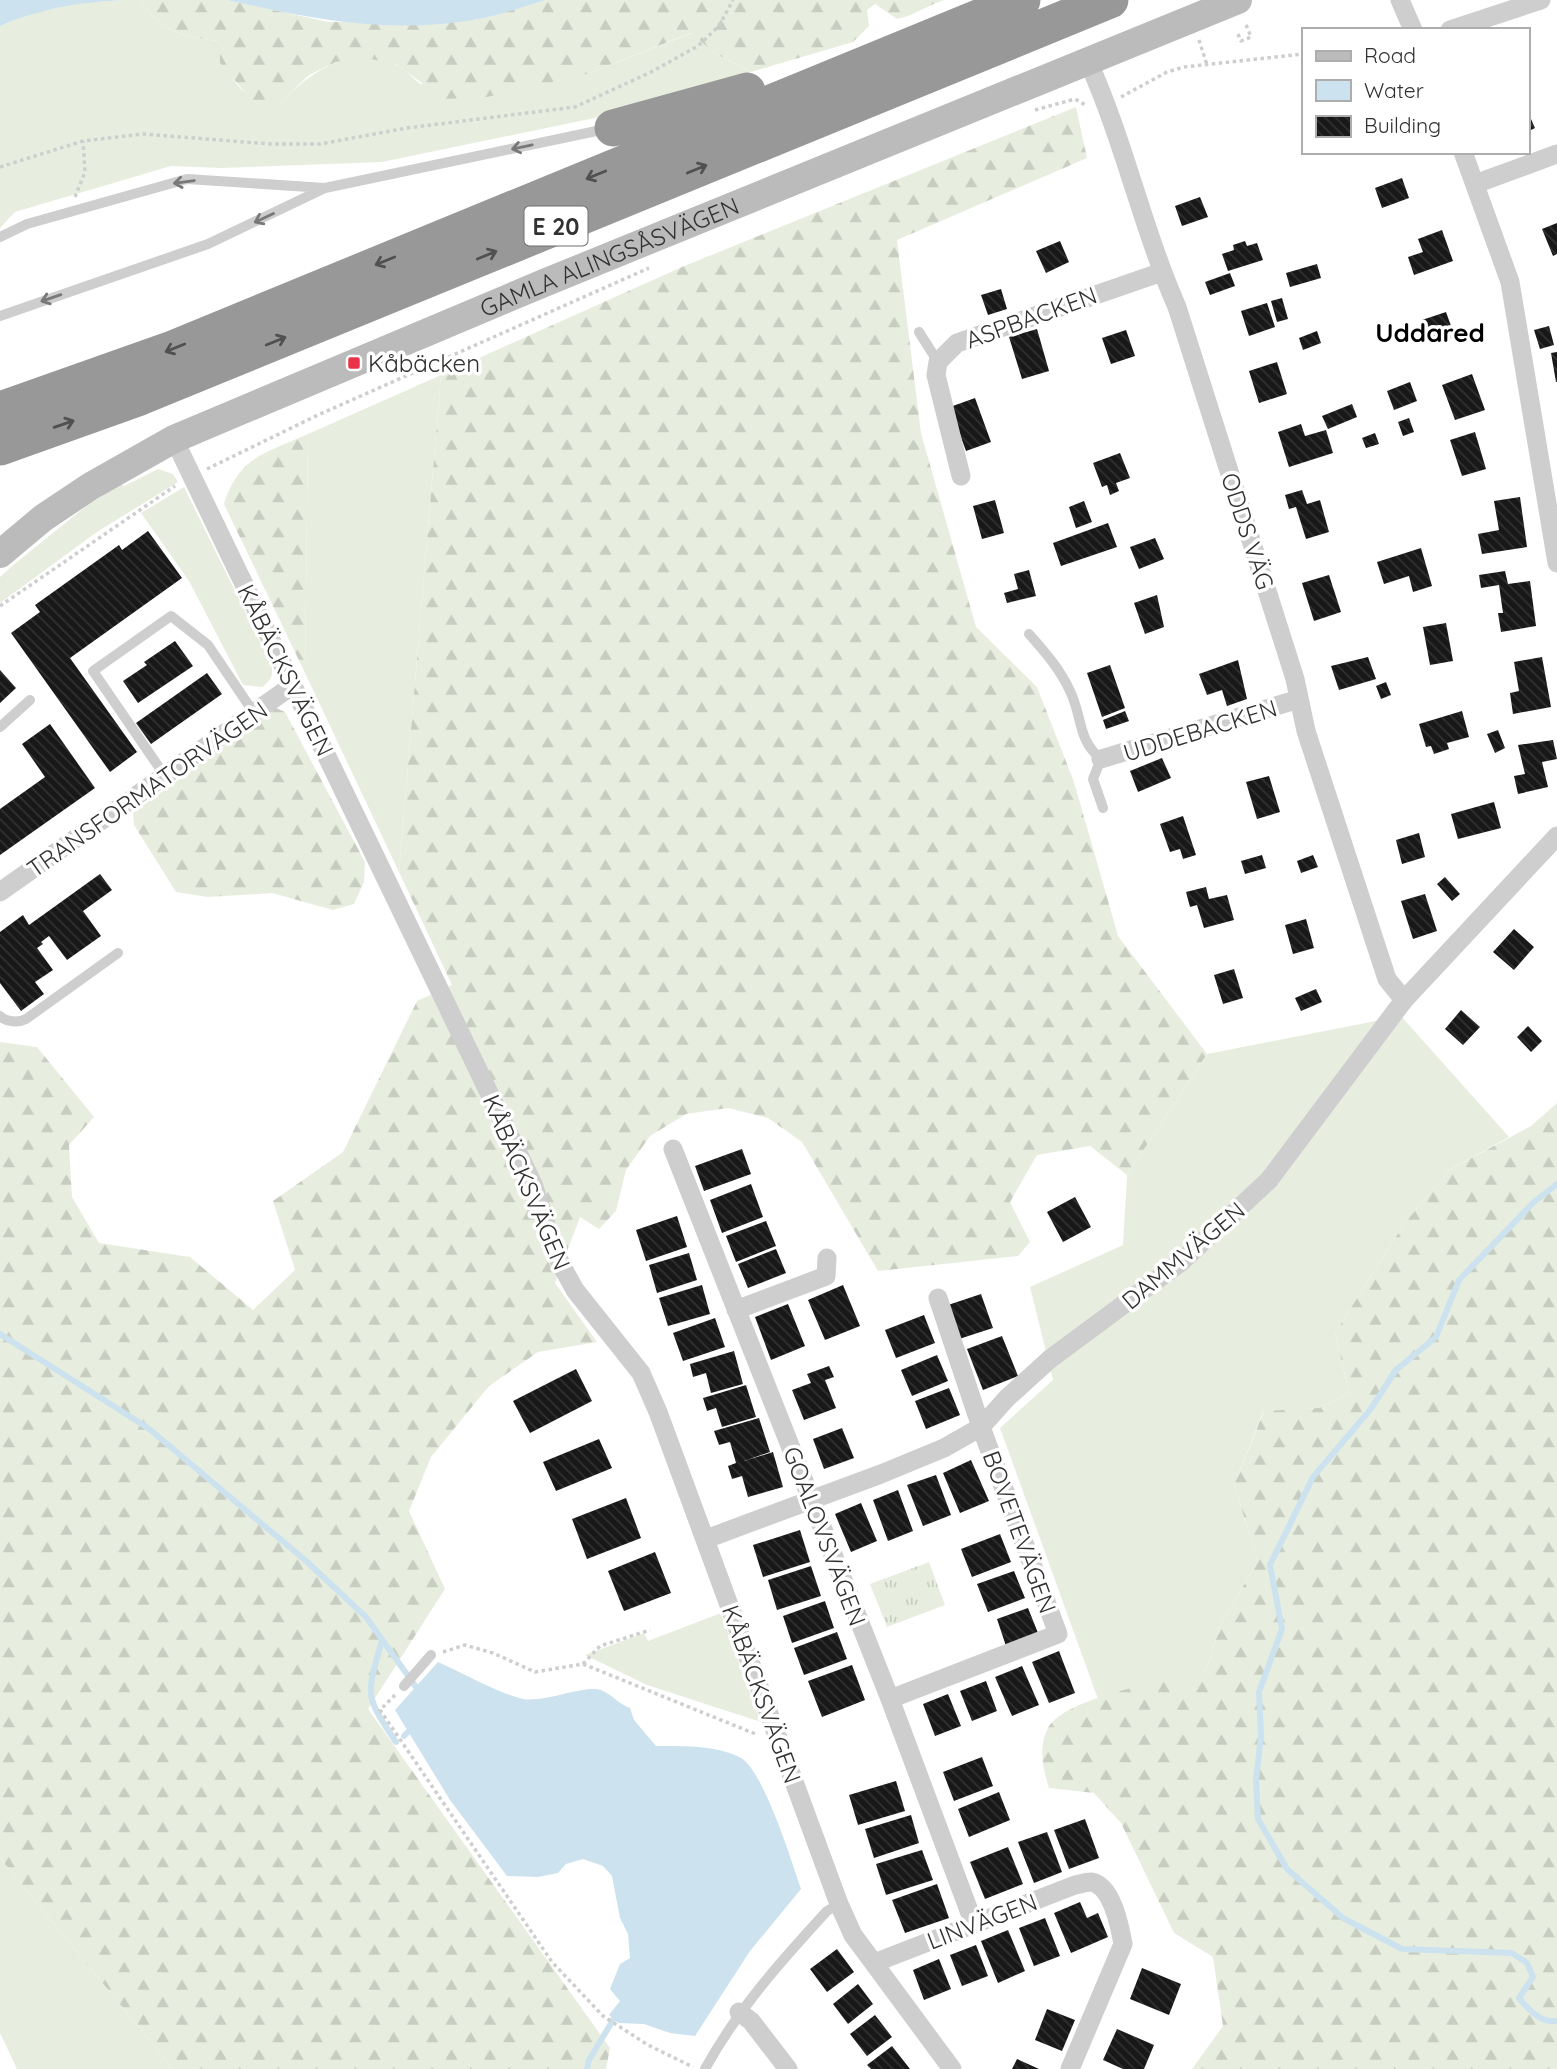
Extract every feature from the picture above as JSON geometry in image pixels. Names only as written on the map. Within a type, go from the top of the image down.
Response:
[{"type":"highway","points":[[613,128],[809,72],[1021,0]]},
{"type":"highway","name":"E 20","points":[[0,410],[170,350],[1021,0]]},
{"type":"highway","name":"E 20","points":[[0,447],[140,397],[1110,0]]},
{"type":"street","points":[[1400,0],[1412,28]]},
{"type":"street","points":[[1456,28],[1541,0]]},
{"type":"street","name":"GAMLA ALINGSÅSVÄGEN","points":[[0,554],[43,518],[91,486],[174,439],[544,283],[1088,61],[1236,12]]},
{"type":"street","name":"ODDS VÄG","points":[[1088,61],[1106,102],[1162,272],[1177,307],[1299,699],[1306,731],[1387,979],[1404,1000]]},
{"type":"street","points":[[1463,154],[1510,282],[1557,563]]},
{"type":"street","points":[[1475,184],[1557,154]]},
{"type":"street","name":"ASPBACKEN","points":[[961,475],[939,389],[938,362],[957,343],[990,329],[1162,272]]},
{"type":"street","name":"KÅBÄCKSVÄGEN","points":[[174,439],[533,1184],[564,1270],[641,1373],[706,1539],[779,1743],[853,1935],[952,2069]]},
{"type":"street","name":"TRANSFORMATORVÄGEN","points":[[0,892],[293,685]]},
{"type":"street","name":"UDDEBACKEN","points":[[1101,759],[1299,699]]},
{"type":"street","name":"DAMMVÄGEN","points":[[706,1539],[944,1448],[981,1427],[1007,1398],[1050,1359],[1181,1262],[1260,1189],[1404,1000],[1557,836]]},
{"type":"street","name":"GOALOVSVÄGEN","points":[[673,1149],[890,1699],[974,1924]]},
{"type":"street","points":[[736,1310],[826,1276],[827,1258]]},
{"type":"street","name":"BOVETEVÄGEN","points":[[890,1699],[1058,1634],[981,1427],[938,1298]]},
{"type":"street","name":"LINVÄGEN","points":[[874,1963],[1075,1885],[1091,1882],[1106,1892],[1123,1944],[1070,2069]]},
{"type":"street","points":[[739,2012],[751,2021],[788,2069]]},
{"type":"lane","points":[[0,316],[208,244],[325,188],[613,128]]},
{"type":"lane","points":[[0,237],[27,224],[187,179],[325,188]]},
{"type":"lane","points":[[919,332],[938,362]]},
{"type":"lane","points":[[165,776],[93,671],[171,616],[208,645],[254,713]]},
{"type":"lane","points":[[1029,634],[1057,665],[1072,694],[1086,747],[1101,759],[1093,779],[1103,808]]},
{"type":"lane","points":[[0,727],[30,700]]},
{"type":"lane","points":[[0,1016],[20,1022],[26,1019],[118,953]]},
{"type":"lane","points":[[404,1686],[431,1655]]},
{"type":"lane","points":[[705,2069],[739,2012],[778,1964],[827,1912],[839,1904]]},
{"type":"path","points":[[0,167],[83,141],[144,134],[270,144],[320,144],[407,128],[575,107],[652,72],[698,46],[719,26],[733,0]]},
{"type":"path","points":[[1236,12],[1244,19],[1251,37],[1241,41],[1238,34]]},
{"type":"path","points":[[1207,65],[1199,40],[1208,36]]},
{"type":"path","points":[[1033,111],[1075,99],[1092,107],[1124,96],[1167,72],[1302,54]]},
{"type":"path","points":[[69,212],[85,172],[83,141]]},
{"type":"path","points":[[0,606],[146,503],[192,476],[330,409],[654,266]]},
{"type":"path","points":[[583,1664],[600,1646],[650,1630]]},
{"type":"path","points":[[431,1655],[465,1645],[493,1653],[535,1672],[583,1664],[779,1743]]},
{"type":"path","points":[[404,1686],[380,1710],[552,1962],[603,2017],[698,2069]]},
{"type":"green space","points":[[140,0],[148,11],[174,31],[220,41],[236,84],[251,96],[276,107],[315,74],[344,60],[360,57],[395,64],[420,84],[587,74],[692,33],[716,54],[751,72],[643,108],[382,162],[221,168],[171,166],[15,212],[0,228],[0,26],[68,6]]},
{"type":"green space","points":[[140,0],[227,0],[329,22],[475,20],[546,0],[944,0],[897,19],[875,4],[867,10],[869,26],[853,42],[751,72],[716,54],[691,33],[587,74],[487,97],[444,99],[396,64],[366,58],[336,62],[309,75],[276,107],[259,118],[248,96],[220,63],[220,41],[174,31],[148,11]]},
{"type":"green space","points":[[1076,107],[1087,158],[897,240],[921,433],[976,627],[1037,687],[1074,782],[1118,936],[1207,1054],[1127,1175],[1090,1146],[1037,1155],[1010,1202],[1030,1242],[1018,1256],[878,1271],[802,1142],[768,1118],[728,1108],[686,1114],[650,1136],[626,1170],[616,1211],[599,1229],[580,1217],[555,1283],[597,1342],[538,1352],[489,1386],[431,1457],[409,1511],[445,1589],[368,1709],[610,2048],[606,2069],[173,2069],[0,1858],[0,1042],[37,1047],[94,1117],[69,1145],[72,1197],[99,1243],[190,1257],[253,1310],[295,1270],[273,1201],[343,1152],[417,1001],[452,985],[399,872],[441,375],[682,267]]},
{"type":"green space","points":[[441,375],[399,872],[305,673],[308,434]]},
{"type":"green space","points":[[308,434],[305,673],[224,504],[230,488],[246,466],[267,452]]},
{"type":"green space","points":[[158,469],[173,474],[178,482],[97,532],[0,603],[0,577],[12,566],[85,507],[121,484],[124,486]]},
{"type":"green space","points":[[184,487],[271,664],[271,677],[262,687],[243,685],[189,581],[141,513]]},
{"type":"green space","points":[[276,708],[285,712],[365,862],[364,882],[354,904],[333,910],[272,893],[208,897],[176,892],[134,825],[133,813]]},
{"type":"green space","points":[[1401,1016],[1509,1137],[1449,1170],[1404,1224],[1335,1333],[1349,1393],[1319,1408],[1263,1412],[1234,1485],[1258,1561],[1220,1626],[1206,1671],[1098,1699],[1000,1428],[1053,1380],[1030,1287],[1123,1245],[1127,1175],[1207,1054]]},
{"type":"green space","points":[[1557,1103],[1557,2069],[1192,2069],[1223,2026],[1213,1957],[1174,1933],[1121,1823],[1094,1793],[1049,1788],[1042,1752],[1047,1730],[1056,1718],[1094,1699],[1206,1671],[1220,1626],[1258,1561],[1234,1485],[1264,1411],[1319,1408],[1349,1393],[1335,1333],[1404,1224],[1449,1170],[1531,1126]]},
{"type":"green space","points":[[929,1562],[945,1605],[887,1627],[870,1584]]},
{"type":"green space","points":[[721,1613],[761,1722],[647,1685],[585,1655],[644,1633],[648,1641]]},
{"type":"green space","points":[[0,1858],[173,2069],[17,2069],[0,2033]]},
{"type":"water","points":[[0,0],[126,0],[62,7],[0,26]]},
{"type":"water","points":[[227,0],[546,0],[482,18],[441,24],[379,25],[319,18]]},
{"type":"water","points":[[438,1662],[492,1688],[523,1699],[587,1689],[603,1691],[630,1708],[634,1720],[656,1746],[699,1747],[722,1751],[741,1758],[750,1766],[776,1818],[801,1889],[750,1951],[695,2036],[670,2033],[644,2024],[618,2023],[609,2015],[620,2001],[610,1989],[620,1964],[630,1958],[628,1934],[620,1918],[612,1876],[603,1866],[583,1859],[566,1864],[558,1873],[538,1877],[507,1876],[450,1800],[395,1710]]},
{"type":"building","points":[[1529,114],[1535,128],[1529,131]]},
{"type":"building","points":[[1402,178],[1409,198],[1382,208],[1375,188]]},
{"type":"building","points":[[1200,197],[1208,217],[1182,226],[1175,206]]},
{"type":"building","points":[[1557,223],[1557,254],[1553,256],[1542,229]]},
{"type":"building","points":[[1442,230],[1453,261],[1414,275],[1408,257],[1423,252],[1418,239]]},
{"type":"building","points":[[1060,241],[1069,262],[1046,273],[1036,251]]},
{"type":"building","points":[[1245,241],[1247,246],[1257,243],[1263,260],[1228,271],[1222,254],[1234,250],[1233,245]]},
{"type":"building","points":[[1317,264],[1321,278],[1290,287],[1286,273]]},
{"type":"building","points":[[1230,273],[1235,286],[1210,295],[1205,282]]},
{"type":"building","points":[[1001,289],[1007,309],[988,315],[981,295]]},
{"type":"building","points":[[1282,298],[1288,319],[1277,322],[1271,301]]},
{"type":"building","points":[[1267,303],[1275,327],[1249,336],[1241,311]]},
{"type":"building","points":[[1446,312],[1455,337],[1431,345],[1422,320]]},
{"type":"building","points":[[1549,326],[1554,345],[1540,349],[1534,330]]},
{"type":"building","points":[[1037,329],[1049,371],[1022,379],[1009,337]]},
{"type":"building","points":[[1126,330],[1135,356],[1111,364],[1102,338]]},
{"type":"building","points":[[1317,331],[1321,343],[1303,350],[1299,338]]},
{"type":"building","points":[[1557,352],[1557,382],[1556,382],[1551,353]]},
{"type":"building","points":[[1277,362],[1287,394],[1259,403],[1249,371]]},
{"type":"building","points":[[1472,374],[1485,410],[1455,420],[1442,385]]},
{"type":"building","points":[[1410,382],[1417,401],[1394,410],[1387,391]]},
{"type":"building","points":[[975,398],[991,442],[966,451],[950,407]]},
{"type":"building","points":[[1352,404],[1357,417],[1328,429],[1322,416]]},
{"type":"building","points":[[1409,418],[1414,432],[1403,436],[1398,422]]},
{"type":"building","points":[[1301,424],[1305,436],[1326,430],[1333,453],[1289,467],[1278,432]]},
{"type":"building","points":[[1475,432],[1486,469],[1462,476],[1450,440]]},
{"type":"building","points":[[1375,433],[1379,444],[1366,448],[1362,438]]},
{"type":"building","points":[[1120,453],[1130,478],[1116,483],[1119,491],[1110,495],[1107,485],[1102,487],[1093,463]]},
{"type":"building","points":[[1302,490],[1307,504],[1320,500],[1329,532],[1306,539],[1296,507],[1289,509],[1285,495]]},
{"type":"building","points":[[1520,497],[1527,547],[1482,554],[1478,534],[1499,530],[1494,501]]},
{"type":"building","points":[[995,500],[1004,533],[982,539],[973,506]]},
{"type":"building","points":[[1084,501],[1092,522],[1076,528],[1069,507]]},
{"type":"building","points":[[1108,523],[1117,547],[1061,566],[1053,543]]},
{"type":"building","points":[[148,531],[182,578],[70,658],[137,752],[110,772],[11,633],[40,612],[35,605],[119,545],[122,550]]},
{"type":"building","points":[[1155,538],[1164,559],[1139,569],[1130,547]]},
{"type":"building","points":[[1421,548],[1432,586],[1413,592],[1409,576],[1384,584],[1377,562]]},
{"type":"building","points":[[1029,570],[1036,596],[1007,603],[1004,593],[1018,589],[1014,574]]},
{"type":"building","points":[[1505,571],[1508,584],[1530,581],[1536,626],[1501,632],[1498,613],[1503,613],[1499,585],[1481,588],[1479,575]]},
{"type":"building","points":[[1329,575],[1341,612],[1314,621],[1302,583]]},
{"type":"building","points":[[1157,595],[1164,627],[1145,634],[1134,603]]},
{"type":"building","points":[[1446,623],[1453,661],[1430,665],[1423,627]]},
{"type":"building","points":[[175,641],[193,666],[138,703],[123,681],[147,665],[144,662]]},
{"type":"building","points":[[1368,657],[1376,679],[1339,690],[1331,666]]},
{"type":"building","points":[[1542,657],[1551,707],[1513,714],[1510,693],[1519,691],[1514,662]]},
{"type":"building","points":[[1238,660],[1247,699],[1227,706],[1222,690],[1207,695],[1199,674]]},
{"type":"building","points":[[1110,665],[1125,708],[1102,717],[1087,673]]},
{"type":"building","points":[[0,670],[16,688],[0,703]]},
{"type":"building","points":[[207,673],[222,694],[151,744],[136,723]]},
{"type":"building","points":[[1386,682],[1391,695],[1381,699],[1376,686]]},
{"type":"building","points":[[1125,711],[1129,721],[1106,729],[1103,720]]},
{"type":"building","points":[[1462,711],[1469,737],[1447,743],[1449,749],[1434,754],[1431,746],[1426,747],[1419,724]]},
{"type":"building","points":[[50,724],[95,788],[0,855],[0,809],[45,777],[22,744]]},
{"type":"building","points":[[1498,730],[1505,748],[1495,753],[1487,734]]},
{"type":"building","points":[[1553,740],[1557,759],[1542,762],[1548,787],[1518,794],[1514,776],[1525,774],[1518,745]]},
{"type":"building","points":[[1162,758],[1171,778],[1138,792],[1130,771]]},
{"type":"building","points":[[1269,776],[1280,812],[1257,819],[1246,782]]},
{"type":"building","points":[[1494,802],[1501,828],[1458,839],[1451,814]]},
{"type":"building","points":[[1183,816],[1196,855],[1183,859],[1180,849],[1170,852],[1160,824]]},
{"type":"building","points":[[1419,833],[1425,857],[1402,864],[1396,840]]},
{"type":"building","points":[[1262,855],[1266,868],[1245,874],[1241,861]]},
{"type":"building","points":[[1313,855],[1318,867],[1301,873],[1297,861]]},
{"type":"building","points":[[100,874],[112,890],[83,911],[101,936],[67,960],[49,936],[41,942],[43,944],[37,948],[53,970],[35,982],[44,994],[21,1011],[0,983],[0,932],[23,915],[29,925]]},
{"type":"building","points":[[1445,877],[1460,894],[1452,901],[1437,884]]},
{"type":"building","points":[[1206,887],[1209,899],[1227,895],[1234,920],[1204,928],[1197,905],[1190,907],[1186,892]]},
{"type":"building","points":[[1425,894],[1437,931],[1413,939],[1401,901]]},
{"type":"building","points":[[1306,919],[1314,948],[1293,954],[1285,925]]},
{"type":"building","points":[[1514,929],[1534,947],[1514,970],[1493,952]]},
{"type":"building","points":[[1234,969],[1243,998],[1223,1004],[1214,975]]},
{"type":"building","points":[[1316,989],[1322,1002],[1301,1011],[1295,998]]},
{"type":"building","points":[[1461,1010],[1480,1027],[1463,1045],[1445,1029]]},
{"type":"building","points":[[1528,1026],[1542,1041],[1531,1052],[1517,1037]]},
{"type":"building","points":[[742,1149],[751,1174],[704,1191],[695,1166]]},
{"type":"building","points":[[751,1184],[763,1217],[722,1233],[710,1200]]},
{"type":"building","points":[[1075,1197],[1091,1227],[1063,1242],[1047,1212]]},
{"type":"building","points":[[677,1216],[687,1247],[646,1261],[636,1230]]},
{"type":"building","points":[[766,1221],[776,1246],[736,1262],[726,1236]]},
{"type":"building","points":[[776,1249],[786,1273],[748,1288],[738,1264]]},
{"type":"building","points":[[689,1253],[697,1280],[657,1293],[649,1265]]},
{"type":"building","points":[[702,1285],[710,1314],[668,1326],[659,1298]]},
{"type":"building","points":[[843,1285],[860,1326],[825,1340],[808,1300]]},
{"type":"building","points":[[981,1294],[993,1328],[959,1339],[948,1305]]},
{"type":"building","points":[[788,1304],[805,1346],[771,1360],[755,1317]]},
{"type":"building","points":[[924,1315],[935,1343],[896,1358],[885,1330]]},
{"type":"building","points":[[715,1318],[725,1347],[683,1361],[673,1333]]},
{"type":"building","points":[[1002,1336],[1018,1376],[983,1390],[967,1349]]},
{"type":"building","points":[[734,1351],[743,1384],[711,1393],[706,1373],[693,1377],[690,1364]]},
{"type":"building","points":[[937,1355],[948,1381],[912,1396],[901,1370]]},
{"type":"building","points":[[829,1366],[834,1377],[825,1380],[836,1408],[804,1420],[792,1390],[811,1383],[807,1374]]},
{"type":"building","points":[[576,1369],[592,1401],[530,1433],[513,1401]]},
{"type":"building","points":[[746,1385],[756,1417],[722,1427],[716,1408],[707,1411],[703,1398]]},
{"type":"building","points":[[949,1388],[960,1415],[926,1429],[915,1401]]},
{"type":"building","points":[[759,1418],[770,1452],[744,1461],[773,1452],[783,1487],[748,1497],[742,1476],[732,1479],[728,1466],[736,1463],[730,1442],[719,1445],[714,1431]]},
{"type":"building","points":[[842,1428],[854,1458],[824,1469],[813,1439]]},
{"type":"building","points":[[599,1439],[612,1468],[556,1491],[543,1462]]},
{"type":"building","points":[[971,1460],[989,1501],[960,1513],[943,1473]]},
{"type":"building","points":[[936,1475],[951,1515],[923,1526],[907,1485]]},
{"type":"building","points":[[898,1490],[913,1531],[888,1541],[873,1500]]},
{"type":"building","points":[[626,1498],[641,1538],[587,1559],[572,1519]]},
{"type":"building","points":[[861,1503],[877,1541],[851,1552],[835,1514]]},
{"type":"building","points":[[800,1530],[810,1562],[763,1577],[753,1545]]},
{"type":"building","points":[[1000,1534],[1011,1562],[972,1577],[961,1549]]},
{"type":"building","points":[[655,1552],[671,1593],[624,1611],[608,1571]]},
{"type":"building","points":[[811,1566],[821,1596],[777,1610],[768,1580]]},
{"type":"building","points":[[1014,1571],[1025,1598],[988,1612],[977,1584]]},
{"type":"building","points":[[825,1601],[834,1628],[792,1643],[783,1616]]},
{"type":"building","points":[[1028,1608],[1038,1633],[1006,1646],[997,1619]]},
{"type":"building","points":[[837,1632],[847,1659],[804,1675],[794,1648]]},
{"type":"building","points":[[1059,1651],[1075,1693],[1049,1703],[1032,1662]]},
{"type":"building","points":[[852,1665],[865,1700],[822,1717],[808,1681]]},
{"type":"building","points":[[1022,1666],[1039,1705],[1012,1716],[995,1677]]},
{"type":"building","points":[[986,1681],[997,1711],[972,1721],[960,1691]]},
{"type":"building","points":[[948,1694],[961,1726],[935,1736],[923,1704]]},
{"type":"building","points":[[982,1757],[993,1786],[954,1801],[943,1772]]},
{"type":"building","points":[[896,1781],[905,1811],[858,1825],[849,1795]]},
{"type":"building","points":[[999,1792],[1010,1820],[969,1837],[958,1809]]},
{"type":"building","points":[[911,1815],[919,1843],[874,1858],[865,1829]]},
{"type":"building","points":[[1085,1819],[1099,1858],[1069,1869],[1054,1830]]},
{"type":"building","points":[[1047,1832],[1062,1872],[1034,1883],[1018,1842]]},
{"type":"building","points":[[1008,1847],[1023,1884],[985,1899],[970,1862]]},
{"type":"building","points":[[922,1850],[933,1880],[886,1895],[876,1864]]},
{"type":"building","points":[[937,1884],[949,1918],[905,1933],[892,1900]]},
{"type":"building","points":[[1080,1902],[1087,1918],[1098,1913],[1108,1937],[1071,1953],[1054,1913]]},
{"type":"building","points":[[1045,1918],[1060,1956],[1034,1966],[1019,1928]]},
{"type":"building","points":[[1008,1930],[1025,1971],[998,1983],[981,1941]]},
{"type":"building","points":[[976,1945],[988,1976],[962,1986],[950,1955]]},
{"type":"building","points":[[837,1949],[854,1972],[827,1992],[810,1969]]},
{"type":"building","points":[[939,1959],[951,1989],[924,2000],[913,1970]]},
{"type":"building","points":[[1142,1968],[1181,1984],[1169,2015],[1130,1999]]},
{"type":"building","points":[[858,1984],[873,2004],[848,2024],[833,2004]]},
{"type":"building","points":[[1047,2009],[1075,2020],[1062,2051],[1035,2040]]},
{"type":"building","points":[[875,2015],[892,2037],[867,2056],[850,2034]]},
{"type":"building","points":[[1117,2029],[1154,2045],[1144,2069],[1123,2069],[1103,2060]]},
{"type":"building","points":[[892,2046],[910,2069],[871,2069],[867,2065]]},
{"type":"building","points":[[1017,2059],[1039,2069],[1012,2069]]},
{"type":"waterway","points":[[1557,1184],[1534,1202],[1459,1280],[1436,1337],[1396,1370],[1370,1410],[1313,1477],[1270,1565],[1282,1629],[1259,1692],[1261,1736],[1256,1780],[1258,1819],[1287,1869],[1343,1918],[1402,1949],[1512,1953],[1527,1963],[1533,1977],[1519,1998],[1540,2018],[1557,2021]]},
{"type":"waterway","points":[[0,1334],[148,1428],[305,1560],[366,1617],[416,1687]]},
{"type":"waterway","points":[[382,1640],[373,1673],[371,1694],[378,1713],[396,1742]]},
{"type":"waterway","points":[[404,1736],[408,1732]]},
{"type":"waterway","points":[[587,2069],[589,2060],[613,2020]]},
{"type":"place","name":"Kåbäcken","points":[[354,363]]},
{"type":"district","name":"Uddared","points":[[1430,332]]}]
